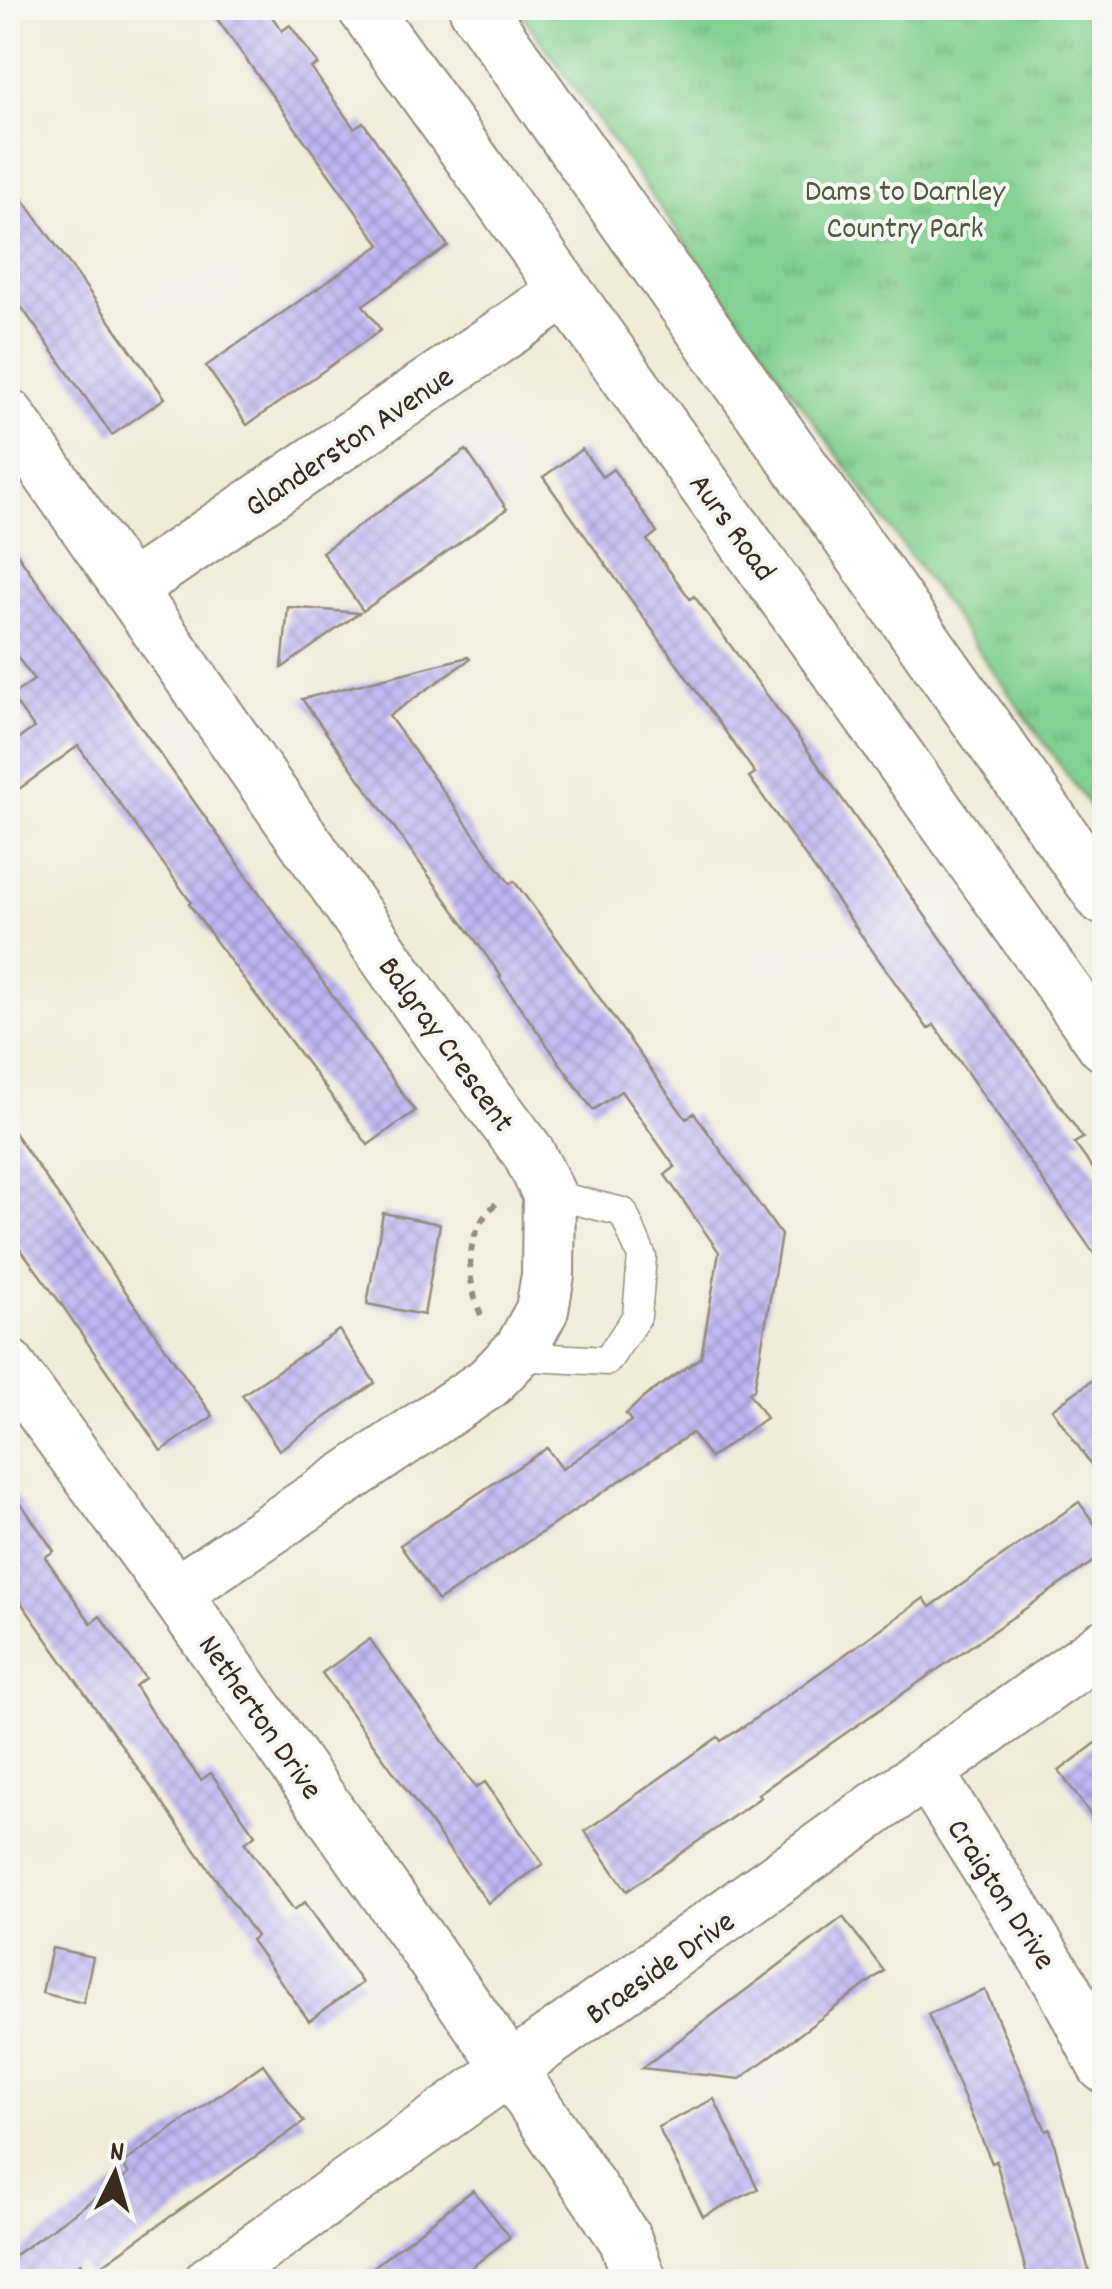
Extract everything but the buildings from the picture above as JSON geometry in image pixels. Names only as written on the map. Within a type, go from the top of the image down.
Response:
[{"type":"street","name":"Aurs Road","points":[[364,8],[1104,1045]]},
{"type":"street","points":[[477,8],[1104,898]]},
{"type":"street","name":"Glanderston Avenue","points":[[130,589],[566,291]]},
{"type":"street","name":"Balgray Crescent","points":[[8,415],[440,1035],[528,1152],[543,1182]]},
{"type":"street","points":[[175,1593],[488,1383],[521,1349],[542,1310],[548,1275],[543,1182]]},
{"type":"street","name":"Netherton Drive","points":[[8,1365],[175,1593],[511,2070],[625,2239],[641,2282]]},
{"type":"street","name":"Braeside Drive","points":[[210,2282],[1104,1646]]},
{"type":"street","name":"Craigton Drive","points":[[928,1774],[1062,1984],[1104,2066]]},
{"type":"lane","points":[[510,1361],[607,1361],[636,1316],[642,1257],[623,1212],[543,1182]]},
{"type":"path","points":[[510,1361],[475,1300],[468,1272],[473,1239],[488,1211],[543,1182]]},
{"type":"green space","name":"Dams to Darnley Country Park","points":[[517,8],[1104,8],[1104,826]]}]
